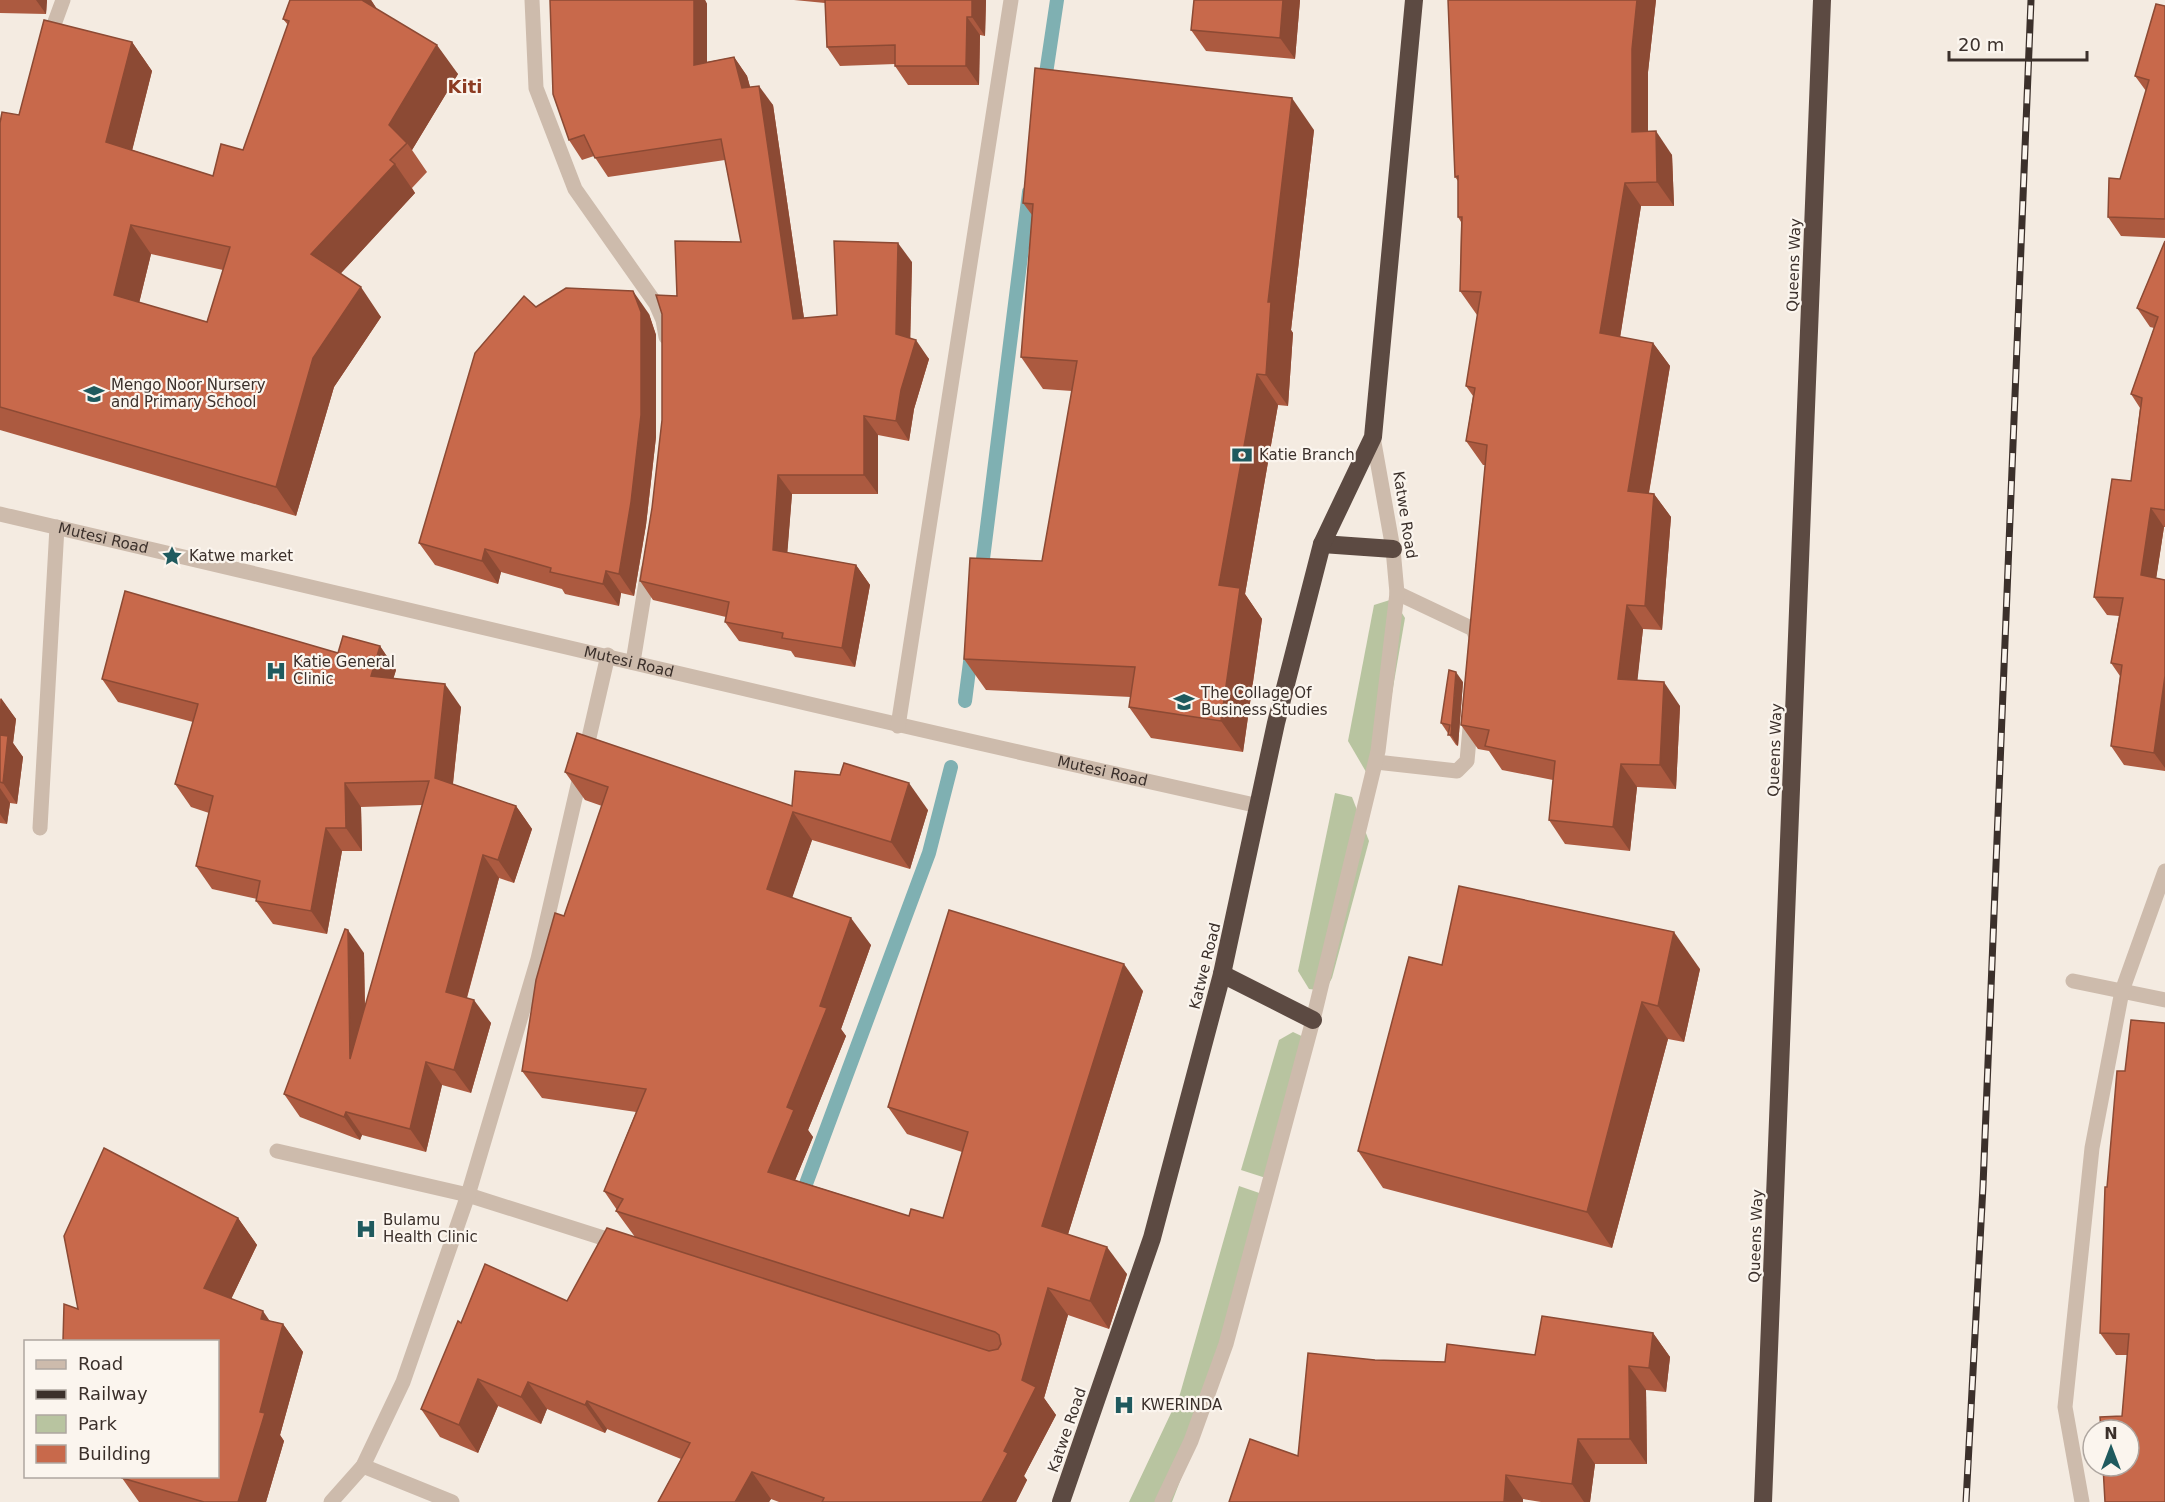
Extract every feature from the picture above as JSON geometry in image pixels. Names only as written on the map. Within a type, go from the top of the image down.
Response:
[{"type":"highway","name":"Katwe Road","points":[[1061,1502],[1152,1238],[1222,974],[1276,723],[1322,544],[1373,437],[1414,0]]},
{"type":"highway","name":"Queens Way","points":[[1763,1502],[1822,0]]},
{"type":"highway","points":[[1322,544],[1393,549]]},
{"type":"highway","points":[[1222,974],[1313,1020]]},
{"type":"street","points":[[43,54],[63,0]]},
{"type":"street","points":[[532,0],[536,88],[575,189],[656,304],[666,333],[666,356]]},
{"type":"street","points":[[898,726],[1011,0]]},
{"type":"street","name":"Katwe Road","points":[[1162,1502],[1191,1441],[1226,1344],[1313,1020],[1376,762],[1397,593],[1393,549],[1373,437]]},
{"type":"street","name":"Mutesi Road","points":[[0,514],[608,655],[898,726],[1259,806]]},
{"type":"street","points":[[40,828],[57,527]]},
{"type":"street","points":[[633,662],[650,560]]},
{"type":"street","points":[[1397,593],[1473,629],[1478,640],[1476,662]]},
{"type":"street","points":[[330,1502],[363,1466],[403,1382],[468,1195],[538,959],[608,655]]},
{"type":"street","points":[[1376,762],[1456,771],[1462,768],[1467,761],[1472,706]]},
{"type":"street","points":[[2082,1502],[2066,1407],[2092,1148],[2122,991],[2165,871]]},
{"type":"street","points":[[2073,981],[2165,1000]]},
{"type":"street","points":[[277,1151],[468,1195],[637,1249]]},
{"type":"street","points":[[363,1466],[452,1502]]},
{"type":"green space","points":[[1393,599],[1405,618],[1380,763],[1369,777],[1348,741],[1374,605]]},
{"type":"green space","points":[[1335,793],[1352,797],[1369,841],[1332,978],[1325,991],[1309,989],[1298,971]]},
{"type":"green space","points":[[1293,1032],[1310,1040],[1275,1181],[1241,1170],[1279,1040]]},
{"type":"green space","points":[[1239,1186],[1271,1197],[1213,1395],[1172,1502],[1129,1502],[1180,1394]]},
{"type":"building","points":[[290,0],[362,0],[437,45],[389,125],[407,143],[390,160],[395,164],[311,254],[361,287],[313,358],[276,487],[0,407],[0,123],[2,112],[19,115],[44,20],[132,42],[106,142],[213,176],[221,144],[243,150],[289,21],[283,19]],"holes":[[[131,225],[230,247],[207,322],[114,295]]]},
{"type":"building","points":[[550,0],[694,0],[694,65],[734,57],[742,88],[759,86],[793,319],[837,315],[834,241],[898,243],[896,334],[916,340],[901,390],[896,421],[864,416],[864,475],[778,475],[773,550],[856,565],[842,648],[782,638],[783,633],[725,622],[729,602],[640,581],[652,508],[662,420],[662,314],[656,295],[677,296],[675,241],[741,242],[721,139],[595,158],[584,135],[569,140],[553,94]]},
{"type":"building","points":[[825,0],[972,0],[972,17],[967,17],[966,66],[895,66],[895,45],[827,47]]},
{"type":"building","points":[[1194,0],[1283,0],[1280,38],[1191,30]]},
{"type":"building","points":[[1448,0],[1637,0],[1632,49],[1632,132],[1656,131],[1657,182],[1625,183],[1600,333],[1653,343],[1628,491],[1654,494],[1645,606],[1627,605],[1618,679],[1664,682],[1660,765],[1621,764],[1613,827],[1549,820],[1555,761],[1485,746],[1489,730],[1461,725],[1487,445],[1466,441],[1475,388],[1466,386],[1481,292],[1460,291],[1462,217],[1458,217],[1458,176],[1455,177]]},
{"type":"building","points":[[2156,4],[2165,6],[2165,219],[2108,217],[2109,178],[2120,179],[2149,80],[2135,76]]},
{"type":"building","points":[[1035,68],[1292,98],[1268,302],[1271,302],[1266,375],[1257,374],[1219,585],[1240,588],[1221,721],[1129,707],[1135,667],[964,659],[970,558],[1042,561],[1077,361],[1021,357],[1033,204],[1023,203]]},
{"type":"building","points":[[2165,241],[2165,510],[2151,508],[2141,575],[2165,580],[2165,676],[2154,753],[2111,746],[2122,665],[2111,663],[2123,598],[2094,597],[2112,479],[2131,481],[2142,398],[2131,394],[2158,317],[2137,308]]},
{"type":"building","points":[[566,288],[633,291],[641,312],[641,415],[631,502],[619,574],[606,571],[603,584],[550,572],[551,568],[485,549],[482,561],[419,543],[475,353],[524,296],[536,307]]},
{"type":"building","points":[[125,591],[338,653],[343,636],[380,646],[371,676],[445,684],[435,778],[516,806],[498,860],[483,855],[446,992],[474,1000],[454,1070],[426,1062],[410,1129],[346,1112],[344,1117],[284,1094],[345,929],[348,930],[350,1059],[429,781],[345,783],[346,828],[326,828],[311,911],[256,901],[260,881],[196,866],[213,796],[175,784],[198,704],[102,679]]},
{"type":"building","points":[[1449,670],[1456,672],[1451,735],[1448,735],[1450,725],[1441,723]]},
{"type":"building","points":[[577,733],[792,806],[795,771],[840,775],[844,763],[909,783],[891,842],[793,812],[767,889],[851,918],[820,1006],[827,1008],[787,1107],[794,1110],[768,1172],[909,1216],[911,1209],[943,1218],[968,1132],[888,1107],[949,910],[1124,964],[1042,1226],[1107,1247],[1090,1301],[1048,1288],[1022,1380],[1036,1387],[1004,1451],[1008,1453],[982,1502],[822,1502],[824,1498],[752,1472],[735,1502],[658,1502],[690,1443],[587,1401],[585,1405],[528,1382],[521,1397],[478,1379],[459,1425],[421,1409],[458,1321],[461,1323],[485,1264],[567,1301],[607,1228],[989,1351],[998,1349],[1001,1344],[999,1335],[995,1332],[616,1211],[623,1199],[604,1191],[646,1089],[522,1071],[536,980],[555,913],[564,916],[608,787],[565,772]]},
{"type":"building","points":[[0,735],[8,736],[3,783],[0,782]]},
{"type":"building","points":[[1459,886],[1674,932],[1658,1006],[1642,1002],[1587,1212],[1358,1151],[1409,957],[1442,965]]},
{"type":"building","points":[[2131,1020],[2165,1023],[2165,1502],[2105,1502],[2104,1478],[2141,1478],[2141,1418],[2100,1417],[2122,1416],[2129,1334],[2100,1333],[2105,1187],[2107,1187],[2117,1071],[2125,1071]]},
{"type":"building","points":[[104,1148],[238,1218],[204,1288],[263,1311],[261,1319],[283,1324],[260,1412],[265,1413],[238,1502],[204,1502],[122,1478],[219,1478],[219,1340],[63,1340],[64,1304],[78,1309],[64,1236]]},
{"type":"building","points":[[1542,1316],[1653,1333],[1649,1368],[1629,1366],[1630,1439],[1578,1439],[1572,1484],[1506,1475],[1504,1502],[1229,1502],[1250,1439],[1298,1456],[1308,1353],[1375,1360],[1445,1362],[1447,1344],[1535,1355]]},
{"type":"waterway","points":[[1044,87],[1057,0]]},
{"type":"waterway","points":[[981,575],[1029,192]]},
{"type":"waterway","points":[[965,701],[972,647]]},
{"type":"waterway","points":[[800,1200],[929,853],[951,767]]},
{"type":"railway","points":[[1966,1502],[1983,1186],[2031,0]]},
{"type":"place","name":"Mengo Noor Nursery and Primary School","points":[[94,394]]},
{"type":"place","name":"Katie Branch","points":[[1242,455]]},
{"type":"place","name":"Katwe market","points":[[172,556]]},
{"type":"place","name":"Katie General Clinic","points":[[276,671]]},
{"type":"place","name":"The Collage Of Business Studies","points":[[1184,702]]},
{"type":"place","name":"Bulamu Health Clinic","points":[[366,1229]]},
{"type":"place","name":"KWERINDA","points":[[1124,1405]]},
{"type":"district","name":"Kiti","points":[[465,86]]}]
